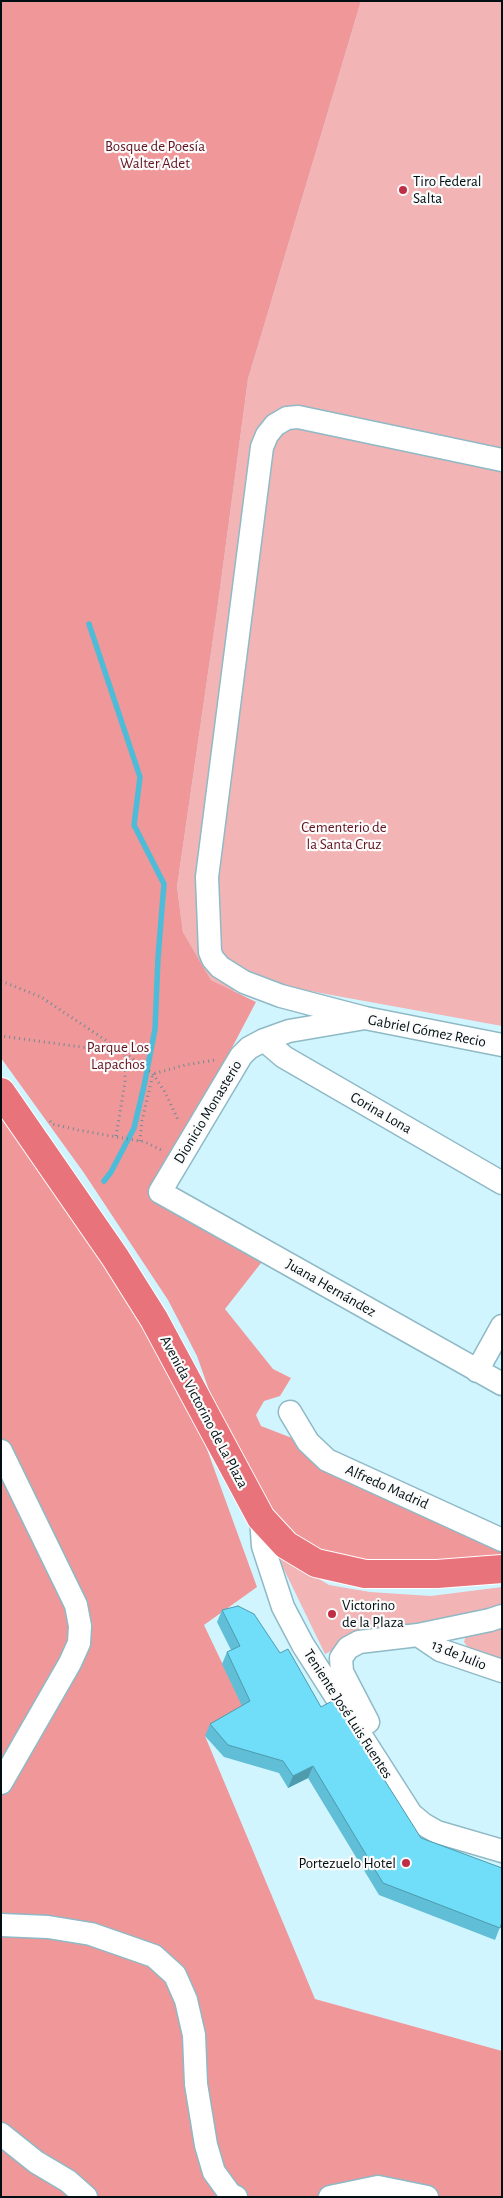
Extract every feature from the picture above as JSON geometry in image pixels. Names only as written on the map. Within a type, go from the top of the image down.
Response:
[{"type":"highway","name":"Avenida Victorino de La Plaza","points":[[1,1092],[115,1257],[154,1319],[261,1518],[286,1545],[316,1563],[365,1574],[437,1574],[502,1569]]},
{"type":"street","points":[[365,1018],[281,996],[244,982],[220,967],[213,960],[210,952],[207,877],[262,447],[267,435],[276,425],[287,418],[298,417],[502,460]]},
{"type":"street","name":"Gabriel Gómez Recio","points":[[264,1040],[289,1031],[365,1018],[502,1045]]},
{"type":"street","name":"Dionicio Monasterio","points":[[160,1192],[241,1056],[249,1048],[264,1040]]},
{"type":"street","name":"Corina Lona","points":[[264,1040],[284,1057],[502,1183]]},
{"type":"street","name":"Juana Hernández","points":[[160,1192],[502,1384]]},
{"type":"street","points":[[477,1371],[502,1326]]},
{"type":"street","name":"Alfredo Madrid","points":[[290,1412],[308,1442],[327,1460],[502,1540]]},
{"type":"street","points":[[1,1452],[73,1598],[80,1626],[78,1643],[70,1663],[1,1783]]},
{"type":"street","name":"Teniente José Luis Fuentes","points":[[261,1518],[263,1546],[282,1607],[303,1645],[411,1814],[437,1832],[502,1851]]},
{"type":"street","points":[[395,1787],[374,1732],[342,1672],[341,1658],[348,1648],[359,1642],[418,1635],[502,1616]]},
{"type":"street","name":"13 de Julio","points":[[418,1635],[440,1650],[502,1671]]},
{"type":"street","points":[[1,1925],[48,1927],[91,1934],[154,1956],[175,1975],[186,2000],[194,2035],[196,2084],[206,2145],[214,2172],[230,2194],[236,2197]]},
{"type":"street","points":[[1,2134],[36,2162],[68,2181],[86,2197]]},
{"type":"street","points":[[330,2197],[378,2187],[427,2197]]},
{"type":"path","points":[[1,981],[41,997],[154,1074],[165,1092],[189,1143]]},
{"type":"path","points":[[1,1036],[125,1053]]},
{"type":"path","points":[[116,1136],[125,1082],[125,1053]]},
{"type":"path","points":[[154,1074],[185,1065],[241,1056]]},
{"type":"path","points":[[46,1117],[52,1124],[140,1141],[142,1121],[154,1074]]},
{"type":"green space","name":"Bosque de Poesía Walter Adet","points":[[1,1],[361,1],[248,379],[177,887],[183,932],[211,980],[256,1002],[155,1194],[265,1258],[225,1309],[273,1369],[291,1378],[280,1396],[264,1401],[256,1415],[261,1426],[292,1438],[502,1546],[502,1557],[361,1565],[323,1556],[289,1533],[261,1503],[215,1407],[197,1356],[168,1300],[84,1173],[1,1058]]},
{"type":"green space","name":"Cementerio de la Santa Cruz","points":[[361,1],[502,1],[502,1026],[260,982],[233,991],[211,980],[183,932],[177,887],[248,379]]},
{"type":"green space","points":[[1,1111],[145,1321],[204,1441],[257,1587],[204,1625],[246,1713],[205,1736],[315,1999],[502,2051],[502,2197],[1,2197]]},
{"type":"green space","points":[[276,1553],[329,1585],[370,1592],[431,1596],[502,1587],[502,1606],[486,1612],[372,1631],[325,1654]]},
{"type":"green space","points":[[502,1620],[502,1661],[470,1650],[464,1642],[466,1634]]},
{"type":"building","points":[[238,1606],[254,1614],[280,1653],[288,1649],[321,1707],[334,1700],[421,1838],[502,1868],[502,1922],[500,1928],[383,1883],[313,1766],[293,1776],[283,1761],[228,1745],[210,1724],[250,1701],[227,1652],[240,1646],[222,1610]]},
{"type":"waterway","points":[[89,624],[140,777],[134,825],[164,884],[155,1029],[144,1086],[134,1128],[111,1172],[104,1181]]},
{"type":"place","name":"Tiro Federal Salta","points":[[403,190]]},
{"type":"place","name":"Victorino de la Plaza","points":[[332,1614]]},
{"type":"place","name":"Portezuelo Hotel","points":[[406,1863]]},
{"type":"park label","name":"Parque Los Lapachos","points":[[118,1056]]}]
